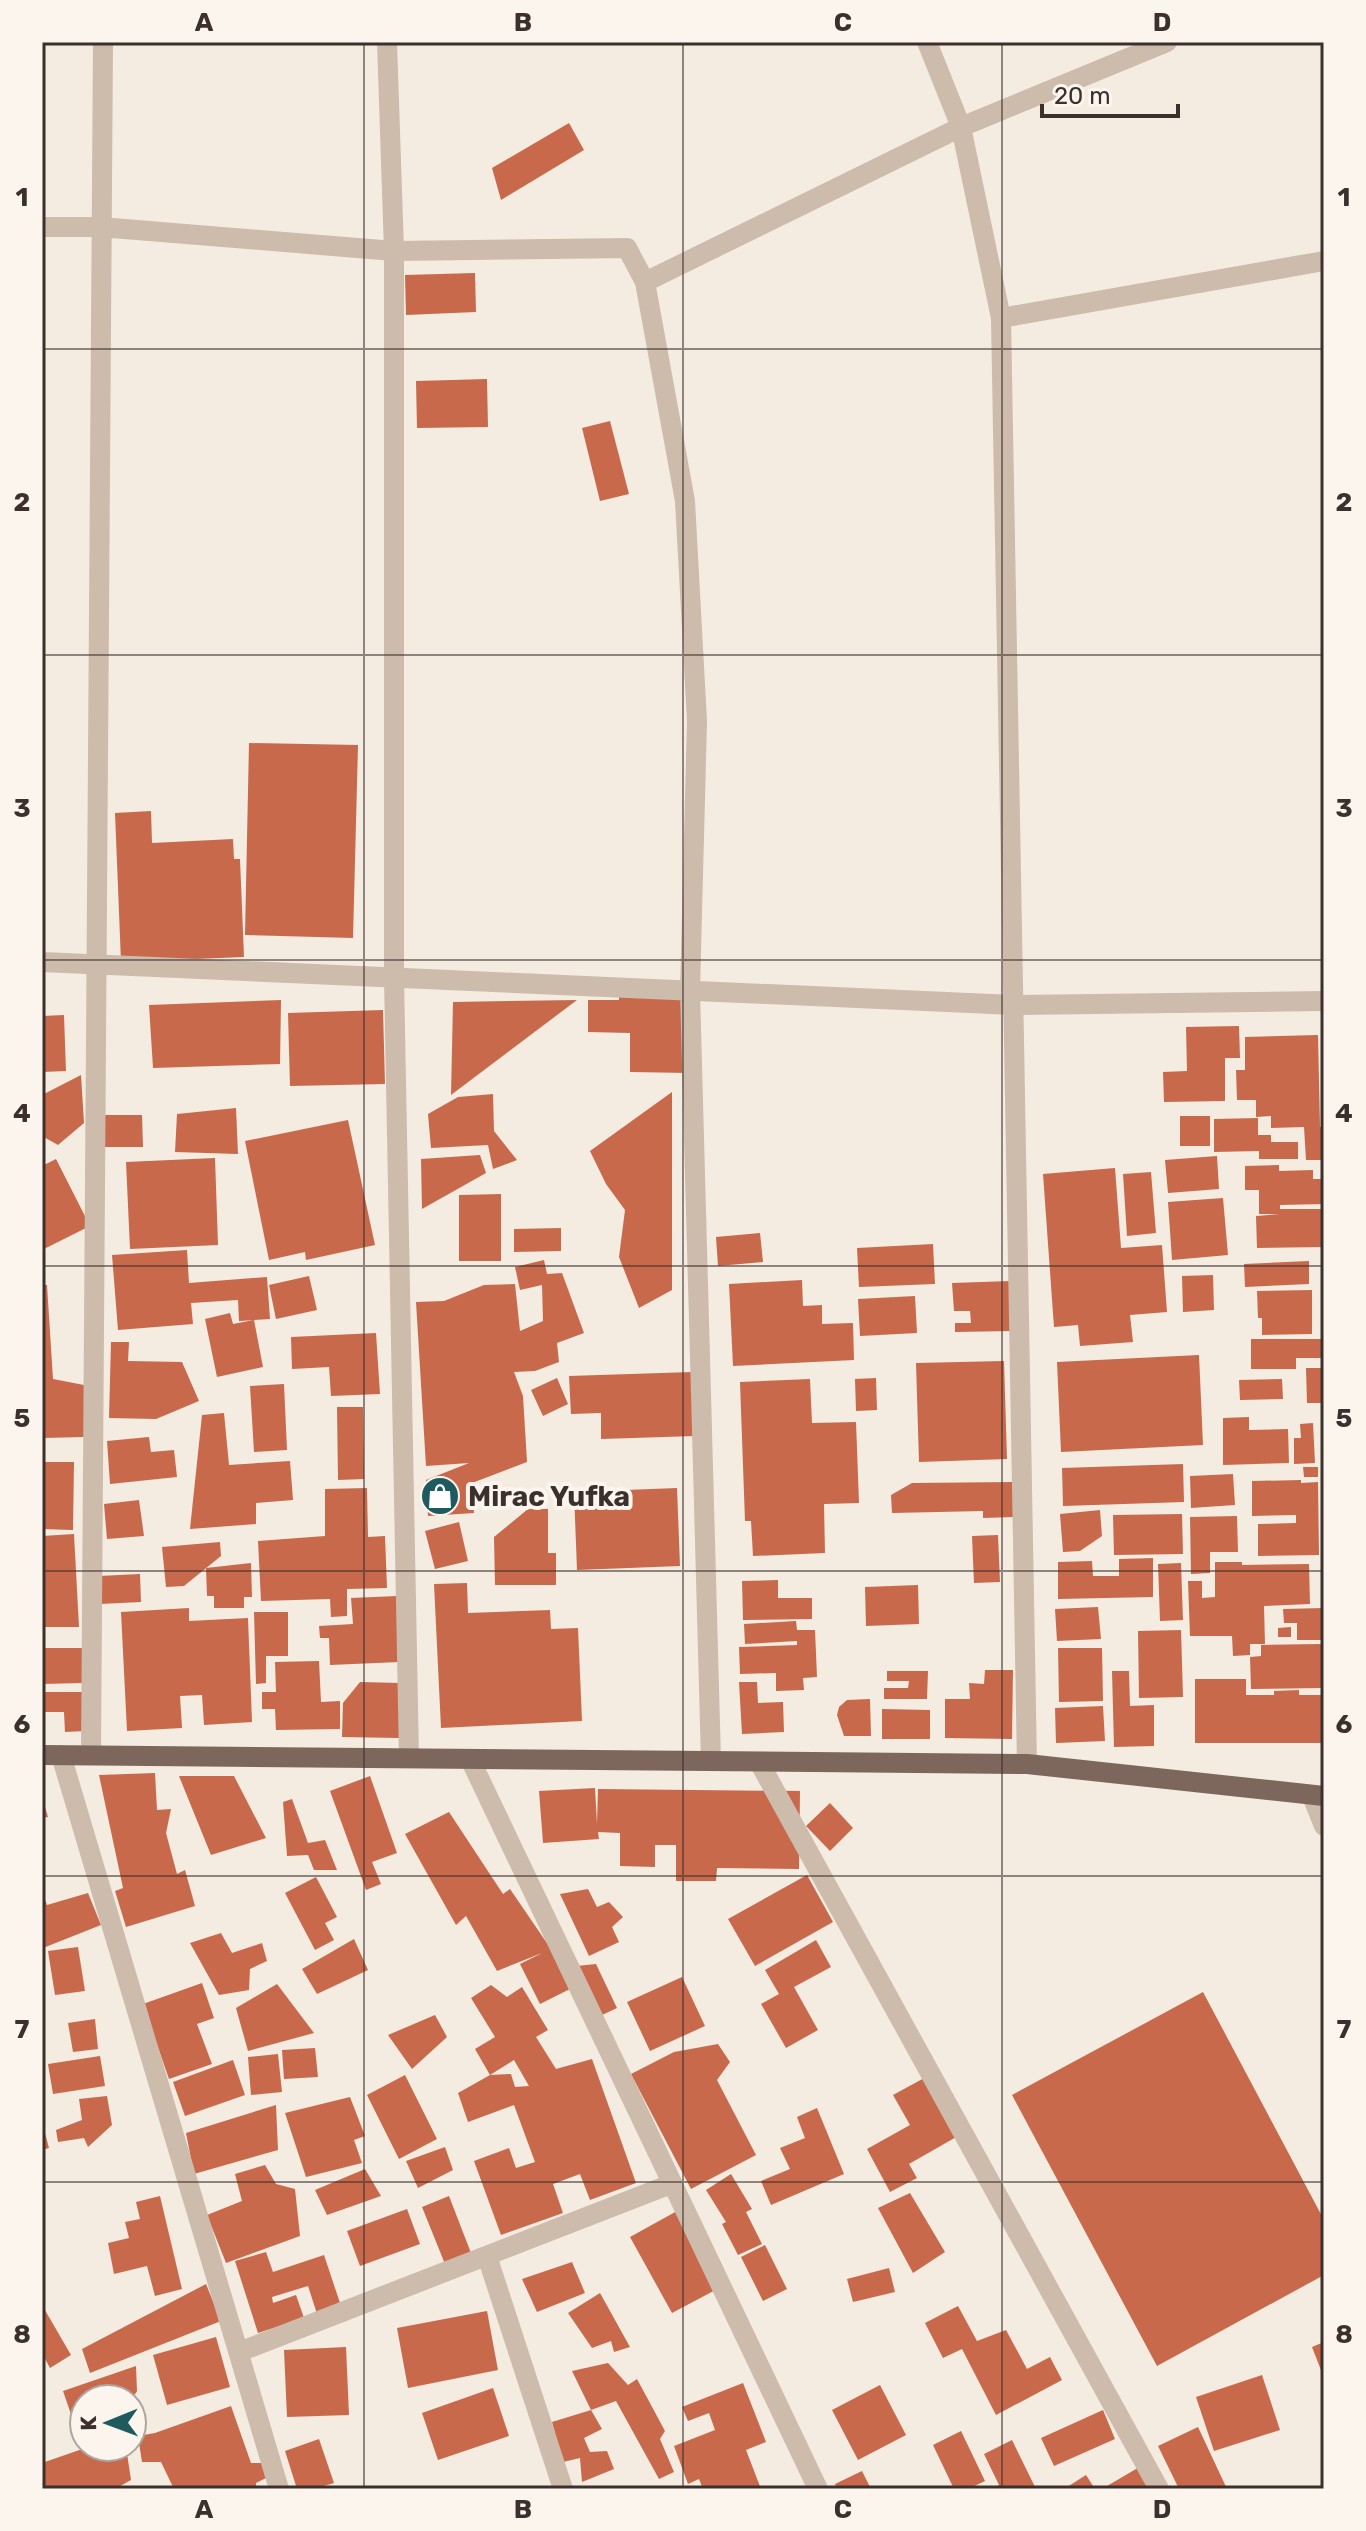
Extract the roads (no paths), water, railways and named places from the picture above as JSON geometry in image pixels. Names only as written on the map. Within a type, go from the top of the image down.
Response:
[{"type":"main road","points":[[51,1755],[1027,1764],[1318,1796]]},
{"type":"street","points":[[91,1755],[103,42]]},
{"type":"street","points":[[387,42],[394,251],[394,978],[409,1758]]},
{"type":"street","points":[[927,42],[961,127],[1001,318],[1027,1764]]},
{"type":"street","points":[[645,282],[961,127],[1167,42]]},
{"type":"street","points":[[42,227],[100,227],[394,251],[627,248],[645,282],[685,501],[697,721],[690,991],[711,1761]]},
{"type":"street","points":[[1001,318],[1324,261]]},
{"type":"street","points":[[42,962],[1014,1005],[1324,1001]]},
{"type":"street","points":[[51,1755],[239,2352],[279,2489]]},
{"type":"street","points":[[470,1759],[818,2489]]},
{"type":"street","points":[[759,1762],[1159,2489]]},
{"type":"street","points":[[1318,1796],[1324,1826]]},
{"type":"street","points":[[239,2352],[671,2184]]},
{"type":"street","points":[[487,2256],[563,2489]]},
{"type":"place","name":"Mirac Yufka","points":[[440,1496]]}]
